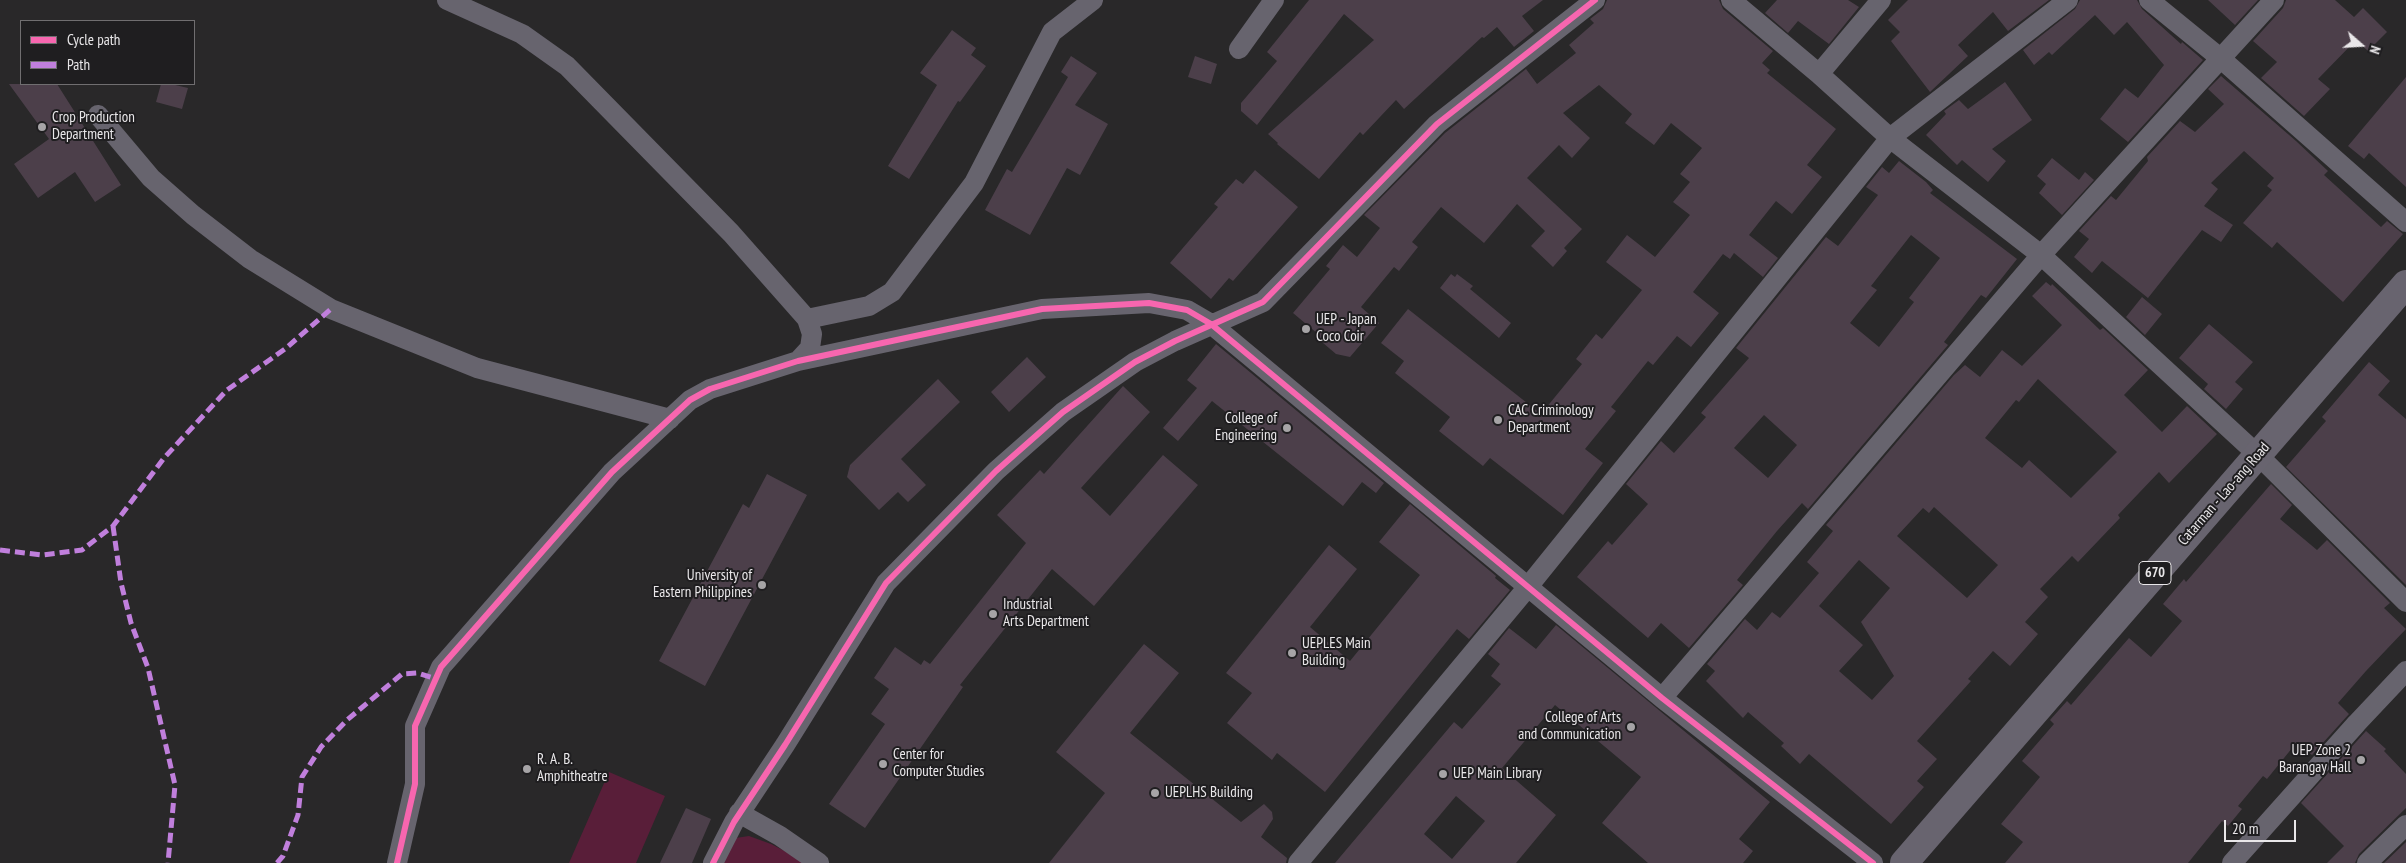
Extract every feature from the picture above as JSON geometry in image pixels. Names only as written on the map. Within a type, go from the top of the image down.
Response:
[{"type":"main road","name":"Catarman - Lao-ang Road","points":[[1904,863],[2406,284]]},
{"type":"street","points":[[447,0],[522,34],[567,66],[731,233],[807,319],[812,334],[810,348],[798,361]]},
{"type":"street","points":[[807,319],[869,306],[892,292],[974,183],[1052,32],[1093,0]]},
{"type":"street","points":[[1239,49],[1274,0]]},
{"type":"street","points":[[712,863],[739,814],[790,737],[886,583],[996,470],[1063,412],[1135,362],[1211,324],[1263,302],[1437,124],[1594,0]]},
{"type":"street","points":[[1731,0],[1819,74],[1890,138],[2041,255],[2258,455],[2406,602]]},
{"type":"street","points":[[1819,74],[1881,0]]},
{"type":"street","points":[[1298,863],[1527,588],[1890,138],[2068,0]]},
{"type":"street","points":[[2149,0],[2219,57],[2406,222]]},
{"type":"street","points":[[1662,698],[2041,255],[2219,57],[2274,0]]},
{"type":"street","points":[[98,115],[151,178],[193,215],[250,259],[331,309],[477,368],[670,419]]},
{"type":"street","points":[[397,863],[416,784],[415,726],[441,667],[612,472],[690,400],[710,389],[798,361],[1042,309],[1149,303],[1187,310],[1211,324],[1527,588],[1662,698],[1873,863]]},
{"type":"street","points":[[2232,863],[2406,671]]},
{"type":"street","points":[[739,814],[780,836],[819,863]]},
{"type":"street","points":[[2368,863],[2406,825]]},
{"type":"shaded area","points":[[609,772],[665,796],[636,863],[569,863]]},
{"type":"shaded area","points":[[749,836],[771,844],[808,863],[716,863],[729,839]]},
{"type":"building","points":[[1309,0],[1543,0],[1522,16],[1534,31],[1514,47],[1497,27],[1484,38],[1482,37],[1404,109],[1396,100],[1363,135],[1360,132],[1319,179],[1277,144],[1268,134],[1374,40],[1344,14],[1257,125],[1241,111],[1241,103],[1277,61],[1267,52]]},
{"type":"building","points":[[1607,0],[1719,0],[1723,9],[1773,51],[1762,63],[1770,70],[1767,73],[1836,129],[1807,165],[1822,177],[1792,214],[1776,201],[1749,235],[1778,258],[1763,277],[1734,253],[1730,259],[1723,254],[1693,292],[1719,313],[1691,347],[1677,336],[1653,365],[1648,361],[1611,407],[1616,411],[1585,449],[1603,463],[1563,515],[1490,458],[1483,466],[1439,431],[1450,417],[1395,373],[1404,361],[1381,343],[1408,309],[1541,414],[1582,364],[1576,359],[1596,334],[1602,339],[1642,290],[1606,262],[1627,235],[1655,257],[1690,215],[1673,202],[1690,182],[1680,174],[1702,148],[1671,123],[1654,145],[1625,123],[1632,114],[1599,85],[1563,113],[1590,138],[1572,158],[1559,145],[1527,178],[1582,229],[1564,248],[1567,251],[1553,267],[1531,246],[1545,231],[1517,204],[1484,243],[1441,207],[1412,242],[1418,247],[1399,271],[1394,267],[1361,307],[1379,323],[1350,357],[1336,354],[1316,337],[1318,334],[1293,313],[1330,269],[1326,266],[1343,245],[1357,257],[1380,228],[1364,215],[1445,133],[1526,69],[1537,84],[1576,53],[1569,45],[1594,23],[1590,19],[1603,9]]},
{"type":"building","points":[[1777,0],[1848,0],[1859,7],[1829,44],[1798,21],[1788,33],[1765,13]]},
{"type":"building","points":[[1908,0],[2049,0],[2008,31],[1993,12],[1958,45],[1968,56],[1930,92],[1891,41],[1900,32],[1888,20]]},
{"type":"building","points":[[2080,0],[2137,0],[2142,9],[2181,44],[2182,42],[2203,60],[2128,142],[2100,119],[2125,88],[2138,98],[2164,65],[2127,22],[2114,35],[2095,15],[2052,55],[2049,52],[2034,65],[2023,50],[2075,9]]},
{"type":"building","points":[[2208,0],[2258,0],[2235,25]]},
{"type":"building","points":[[2286,0],[2335,0],[2354,17],[2363,8],[2387,32],[2368,51],[2356,40],[2318,79],[2330,89],[2304,116],[2261,78],[2277,62],[2253,41],[2283,8]]},
{"type":"building","points":[[952,30],[976,48],[971,55],[986,66],[960,102],[958,101],[909,179],[888,166],[937,85],[920,73]]},
{"type":"building","points":[[1071,56],[1097,73],[1075,105],[1108,124],[1080,175],[1067,168],[1030,235],[985,210],[1007,169],[1012,172],[1068,77],[1061,72]]},
{"type":"building","points":[[1195,56],[1217,64],[1211,84],[1188,77]]},
{"type":"building","points":[[2221,76],[2328,171],[2324,175],[2381,227],[2387,221],[2403,234],[2343,302],[2277,242],[2272,248],[2243,223],[2272,190],[2267,186],[2274,178],[2244,151],[2211,183],[2218,189],[2204,206],[2233,225],[2221,242],[2202,230],[2148,298],[2102,261],[2092,273],[2074,257],[2089,239],[2079,231],[2111,196],[2116,200],[2148,161],[2147,157],[2180,121],[2195,132],[2224,104],[2208,89]]},
{"type":"building","points":[[2406,77],[2406,187],[2369,153],[2364,159],[2348,146]]},
{"type":"building","points":[[2005,82],[2032,120],[1992,149],[2006,161],[1988,182],[1962,160],[1957,165],[1926,135],[1946,114],[1944,111],[1959,100],[1968,109]]},
{"type":"building","points":[[9,84],[58,85],[121,185],[95,202],[75,172],[38,198],[14,164],[49,139]]},
{"type":"building","points":[[161,85],[175,85],[188,88],[182,109],[156,102]]},
{"type":"building","points":[[2052,158],[2079,180],[2085,172],[2094,180],[2062,215],[2039,193],[2046,184],[2037,176]]},
{"type":"building","points":[[1899,161],[1926,182],[1933,190],[1930,193],[2017,259],[1986,298],[1981,295],[1944,342],[1948,345],[1808,509],[1802,503],[1777,531],[1737,580],[1743,585],[1689,648],[1661,623],[1648,638],[1577,577],[1608,541],[1612,545],[1648,504],[1626,484],[1661,441],[1674,453],[1706,417],[1701,413],[1749,358],[1736,348],[1826,237],[1838,246],[1878,195],[1866,187],[1882,167],[1889,173]],"holes":[[[1911,235],[1940,258],[1909,298],[1914,302],[1879,347],[1850,323],[1877,290],[1871,286]],[[1764,415],[1797,445],[1768,478],[1734,448]]]},
{"type":"building","points":[[1255,170],[1298,207],[1233,281],[1229,278],[1211,299],[1170,263],[1218,207],[1214,204],[1236,179],[1243,184]]},
{"type":"building","points":[[1451,274],[1455,277],[1457,274],[1473,286],[1470,289],[1511,323],[1499,338],[1440,288]]},
{"type":"building","points":[[2046,282],[2051,286],[2052,284],[2100,330],[2103,328],[2148,370],[2124,395],[2162,432],[2187,406],[2217,434],[2169,483],[2159,472],[2118,515],[2120,518],[2078,562],[2072,556],[2040,589],[2048,597],[2025,622],[2038,634],[2010,666],[1993,651],[1968,679],[1971,681],[1917,741],[1937,759],[1917,781],[1924,787],[1891,824],[1809,754],[1800,764],[1781,746],[1784,743],[1748,712],[1743,718],[1706,681],[1715,671],[1707,664],[1745,619],[1757,630],[1772,612],[1780,618],[1819,573],[1807,562],[1833,531],[1826,525],[1954,375],[1965,365],[1980,377],[2002,350],[2022,366],[2062,325],[2032,296]],"holes":[[[2038,379],[2117,452],[2071,498],[2029,460],[2022,468],[1985,438],[2016,400],[2019,402]],[[1934,507],[1998,565],[1967,598],[1897,536],[1923,508],[1929,513]],[[1859,560],[1890,588],[1861,622],[1894,676],[1872,700],[1839,671],[1863,645],[1819,606]]]},
{"type":"building","points":[[2142,297],[2162,314],[2145,335],[2126,317]]},
{"type":"building","points":[[2209,324],[2253,362],[2235,382],[2243,389],[2226,409],[2204,389],[2208,384],[2179,358]]},
{"type":"building","name":"College of Engineering","points":[[1216,344],[1384,483],[1376,493],[1362,482],[1343,506],[1212,401],[1178,441],[1163,428],[1197,388],[1187,380]]},
{"type":"building","points":[[1027,357],[1046,377],[1009,412],[991,392]]},
{"type":"building","points":[[2369,362],[2390,381],[2378,395],[2406,419],[2406,585],[2286,467],[2326,421],[2322,417]]},
{"type":"building","points":[[938,379],[960,402],[901,459],[926,485],[908,502],[898,492],[879,510],[847,477],[850,465]]},
{"type":"building","points":[[1123,386],[1150,412],[1081,488],[1110,516],[1163,455],[1198,485],[1094,606],[1052,569],[960,685],[963,687],[865,828],[829,804],[885,724],[871,714],[889,689],[874,678],[895,647],[921,665],[924,660],[930,664],[1026,543],[997,515],[1040,470],[1044,474]]},
{"type":"building","points":[[767,474],[807,495],[705,686],[659,661],[743,504],[749,508]]},
{"type":"building","points":[[2271,484],[2292,505],[2280,519],[2317,550],[2327,540],[2390,603],[2384,608],[2406,629],[2338,703],[2349,714],[2312,755],[2297,742],[2267,779],[2263,776],[2238,806],[2242,809],[2228,826],[2222,821],[2188,863],[2005,863],[2023,842],[2001,824],[2040,777],[2022,761],[2054,724],[2050,720],[2067,701],[2071,705],[2129,638],[2151,657],[2182,621],[2163,604],[2184,579],[2186,582]]},
{"type":"building","name":"UEPLES Main Building","points":[[1410,504],[1510,590],[1469,639],[1457,629],[1325,792],[1277,753],[1272,760],[1227,723],[1252,693],[1226,673],[1329,545],[1357,569],[1310,627],[1350,661],[1420,575],[1379,542]]},
{"type":"building","points":[[1556,625],[1770,802],[1739,839],[1753,851],[1743,863],[1648,863],[1602,823],[1641,777],[1555,705],[1502,768],[1556,815],[1516,863],[1335,863],[1454,722],[1462,729],[1501,684],[1491,676],[1500,664],[1488,654],[1509,628],[1536,649]],"holes":[[[1456,796],[1485,821],[1452,859],[1424,834]]]},
{"type":"building","name":"UEPLHS Building","points":[[1144,644],[1179,673],[1130,733],[1241,822],[1264,804],[1272,812],[1273,819],[1261,837],[1287,858],[1286,863],[1049,863],[1105,793],[1056,752]]},
{"type":"building","points":[[2366,731],[2386,749],[2384,751],[2406,774],[2406,808],[2359,854],[2355,863],[2327,863],[2344,846],[2301,803]]},
{"type":"building","points":[[686,808],[711,819],[692,863],[660,863]]},
{"type":"building","points":[[2406,842],[2406,863],[2384,863]]},
{"type":"marked path","points":[[0,550],[42,555],[82,550],[113,526],[164,458],[227,390],[285,349],[331,309]]},
{"type":"marked path","points":[[113,526],[121,583],[131,623],[148,668],[175,785],[168,863]]},
{"type":"marked path","points":[[277,863],[283,856],[298,815],[302,777],[321,747],[347,720],[402,674],[418,673],[436,679]]},
{"type":"cycle path","points":[[713,863],[734,822],[785,745],[886,583],[996,471],[1063,412],[1135,362],[1175,341],[1263,302],[1437,124],[1595,0]]},
{"type":"cycle path","points":[[397,863],[415,784],[415,726],[441,667],[612,472],[690,400],[710,389],[798,361],[1042,309],[1149,303],[1187,310],[1211,324],[1662,698],[1873,863]]},
{"type":"place","name":"Crop Production Department","points":[[42,127]]},
{"type":"place","name":"UEP - Japan Coco Coir","points":[[1306,329]]},
{"type":"place","name":"CAC Criminology Department","points":[[1498,420]]},
{"type":"place","name":"College of Engineering","points":[[1287,428]]},
{"type":"place","name":"University of Eastern Philippines","points":[[762,585]]},
{"type":"place","name":"Industrial Arts Department","points":[[993,614]]},
{"type":"place","name":"UEPLES Main Building","points":[[1292,653]]},
{"type":"place","name":"College of Arts and Communication","points":[[1631,727]]},
{"type":"place","name":"UEP Zone 2 Barangay Hall","points":[[2361,760]]},
{"type":"place","name":"Center for Computer Studies","points":[[883,764]]},
{"type":"place","name":"R. A. B. Amphitheatre","points":[[527,769]]},
{"type":"place","name":"UEP Main Library","points":[[1443,774]]},
{"type":"place","name":"UEPLHS Building","points":[[1155,793]]}]
